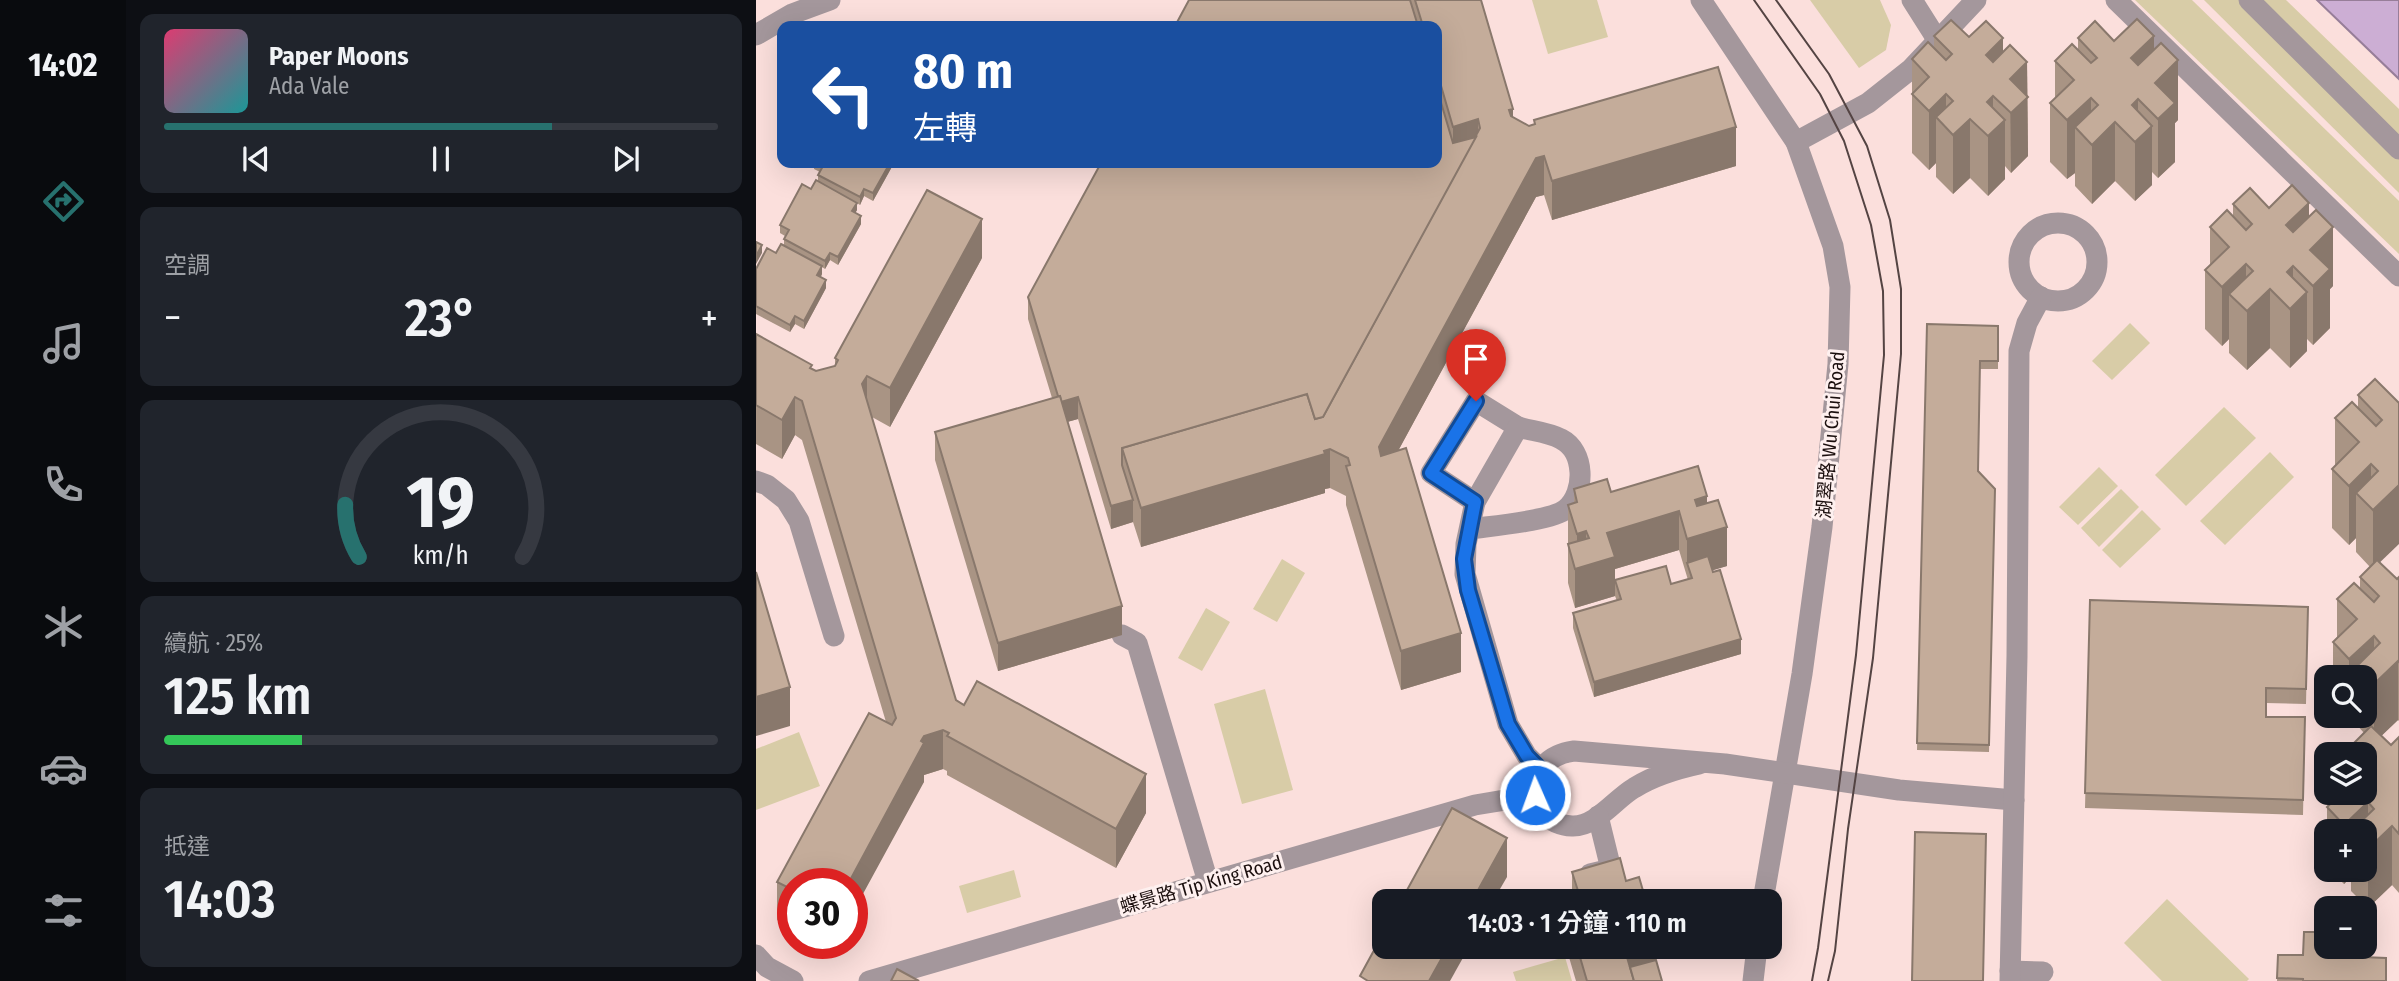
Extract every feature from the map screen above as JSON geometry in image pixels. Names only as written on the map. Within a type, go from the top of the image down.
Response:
[{"type":"street","points":[[780,21],[830,0]]},
{"type":"street","name":"湖翠路 Wu Chui Road","points":[[1701,0],[1796,142],[1833,246],[1840,287],[1836,391],[1822,527],[1765,889]]},
{"type":"street","points":[[1912,0],[1938,41]]},
{"type":"street","points":[[1796,142],[1868,103],[1911,69],[1976,0]]},
{"type":"street","points":[[2116,0],[2399,276]]},
{"type":"street","points":[[2249,0],[2399,149]]},
{"type":"street","points":[[756,19],[792,14]]},
{"type":"street","points":[[756,35],[777,23]]},
{"type":"street","points":[[2041,298],[2027,323],[2019,351],[2010,976],[2043,972]]},
{"type":"street","points":[[1470,529],[1541,518],[1565,510],[1576,497],[1581,476],[1577,454],[1562,439],[1518,427],[1476,401],[1431,473],[1475,502]]},
{"type":"street","points":[[1518,427],[1475,502],[1466,544],[1465,567],[1476,616],[1508,724],[1527,756],[1540,769]]},
{"type":"street","points":[[756,481],[767,485],[786,500],[799,521],[834,636]]},
{"type":"street","points":[[1122,635],[1137,643],[1208,882]]},
{"type":"street","points":[[1699,764],[1653,777],[1632,789],[1587,823],[1573,826],[1548,818],[1535,795],[1535,782],[1540,769],[1549,759],[1560,753],[1574,751],[1699,764],[1725,764],[1899,790],[2014,800]]},
{"type":"street","name":"蝶景路 Tip King Road","points":[[869,981],[1475,804],[1535,795]]},
{"type":"street","points":[[1585,875],[1611,869],[1598,816]]},
{"type":"street","points":[[756,956],[767,967],[793,981]]},
{"type":"street","points":[[1753,981],[1756,959]]},
{"type":"shaded area","points":[[1532,0],[1597,0],[1608,37],[1548,54]]},
{"type":"shaded area","points":[[1810,0],[1880,0],[1891,25],[1886,50],[1859,68]]},
{"type":"shaded area","points":[[2135,0],[2192,0],[2399,201],[2399,254]]},
{"type":"shaded area","points":[[2204,0],[2286,0],[2399,109],[2399,193]]},
{"type":"shaded area","points":[[2317,0],[2399,0],[2399,79]]},
{"type":"shaded area","points":[[2130,323],[2150,343],[2112,380],[2092,361]]},
{"type":"shaded area","points":[[2224,407],[2256,438],[2186,506],[2155,475]]},
{"type":"shaded area","points":[[2270,452],[2294,477],[2225,545],[2200,521]]},
{"type":"shaded area","points":[[2099,467],[2118,486],[2078,525],[2059,507]]},
{"type":"shaded area","points":[[2121,489],[2139,507],[2099,547],[2081,528]]},
{"type":"shaded area","points":[[2142,510],[2161,529],[2120,568],[2102,550]]},
{"type":"shaded area","points":[[1282,559],[1305,573],[1277,622],[1253,609]]},
{"type":"shaded area","points":[[1206,608],[1230,622],[1202,671],[1178,658]]},
{"type":"shaded area","points":[[1265,689],[1293,790],[1242,804],[1214,704]]},
{"type":"shaded area","points":[[799,732],[820,786],[756,810],[756,749]]},
{"type":"shaded area","points":[[1014,870],[1021,897],[967,913],[959,886]]},
{"type":"shaded area","points":[[2167,899],[2249,979],[2247,981],[2162,981],[2124,943]]},
{"type":"shaded area","points":[[1566,959],[1572,981],[1516,981],[1513,972]]},
{"type":"building","points":[[1189,0],[1410,0],[1416,21],[1178,21]]},
{"type":"building","points":[[1415,0],[1481,0],[1513,109],[1509,110],[1511,116],[1529,126],[1535,124],[1534,120],[1718,67],[1736,127],[1552,181],[1544,156],[1536,158],[1379,447],[1381,456],[1406,448],[1461,633],[1401,651],[1346,466],[1350,465],[1348,458],[1330,449],[1324,451],[1325,454],[1141,508],[1122,448],[1307,394],[1315,419],[1323,417],[1480,128],[1478,119],[1453,127],[1442,89],[1442,21],[1421,21]]},
{"type":"building","points":[[2137,19],[2154,36],[2131,58],[2138,65],[2161,43],[2178,60],[2155,83],[2175,103],[2158,119],[2138,99],[2132,105],[2152,126],[2135,142],[2115,122],[2092,145],[2075,127],[2098,105],[2091,98],[2067,120],[2050,103],[2074,80],[2055,61],[2072,44],[2091,63],[2097,58],[2078,38],[2095,21],[2114,41]]},
{"type":"building","points":[[1951,20],[1969,37],[1986,21],[2003,38],[1986,55],[1993,62],[2010,45],[2027,62],[2010,79],[2028,97],[2011,113],[1993,96],[1987,102],[2005,120],[1988,136],[1970,119],[1953,135],[1936,117],[1953,101],[1946,94],[1929,111],[1912,94],[1929,77],[1912,59],[1928,42],[1946,60],[1952,54],[1934,36]]},
{"type":"building","points":[[1442,106],[1453,143],[1476,137],[1323,417],[1315,419],[1307,394],[1122,448],[1122,465],[1133,500],[1111,506],[1078,397],[1061,402],[1058,396],[1028,297],[1098,168],[1442,168]]},
{"type":"building","points":[[822,168],[887,168],[873,193],[864,189],[860,197],[818,175]]},
{"type":"building","points":[[816,180],[857,203],[852,211],[861,216],[838,257],[830,253],[825,261],[784,239],[789,230],[780,225],[802,184],[811,189]]},
{"type":"building","points":[[2292,185],[2309,203],[2286,225],[2293,232],[2316,210],[2333,227],[2310,250],[2330,269],[2313,286],[2293,266],[2287,272],[2307,292],[2290,309],[2270,289],[2247,311],[2229,294],[2253,271],[2246,264],[2222,287],[2205,270],[2229,247],[2210,227],[2227,210],[2246,230],[2252,224],[2233,204],[2250,188],[2269,208]]},
{"type":"building","points":[[927,190],[982,219],[890,388],[867,376],[862,384],[956,700],[964,705],[977,681],[1146,774],[1116,829],[947,736],[949,733],[943,730],[924,736],[921,741],[924,743],[857,868],[785,868],[869,713],[892,725],[896,718],[802,401],[795,397],[782,420],[756,405],[756,334],[812,365],[810,368],[816,371],[835,366],[838,360],[835,358]]},
{"type":"building","points":[[756,242],[762,245],[756,256]]},
{"type":"building","points":[[781,244],[822,266],[817,275],[826,280],[804,321],[795,316],[790,325],[756,306],[756,269],[767,248],[776,253]]},
{"type":"building","points":[[1927,324],[1998,326],[1998,361],[1980,361],[1978,471],[1995,489],[1989,745],[1917,743]]},
{"type":"building","points":[[2375,379],[2399,403],[2399,485],[2373,510],[2356,493],[2378,471],[2371,464],[2349,486],[2332,469],[2359,442],[2335,418],[2352,402],[2376,426],[2382,420],[2358,395]]},
{"type":"building","points":[[1060,396],[1122,606],[998,643],[935,432]]},
{"type":"building","points":[[1698,466],[1707,496],[1695,500],[1697,506],[1718,500],[1727,527],[1687,539],[1679,511],[1607,533],[1615,557],[1575,569],[1568,544],[1589,538],[1586,531],[1577,534],[1568,505],[1577,502],[1574,489],[1607,479],[1611,492]]},
{"type":"building","points":[[1708,556],[1713,572],[1720,570],[1741,639],[1594,682],[1573,613],[1621,599],[1615,580],[1666,566],[1671,584],[1692,578],[1687,563]]},
{"type":"building","points":[[2377,560],[2397,579],[2399,577],[2399,662],[2377,681],[2377,665],[2358,665],[2380,643],[2374,636],[2349,659],[2333,642],[2357,619],[2337,599],[2354,583],[2374,602],[2379,596],[2360,577]]},
{"type":"building","points":[[756,572],[790,687],[756,697]]},
{"type":"building","points":[[2090,600],[2308,607],[2306,689],[2266,688],[2266,717],[2305,717],[2303,800],[2085,793]]},
{"type":"building","points":[[2369,728],[2373,728],[2391,745],[2399,737],[2399,834],[2392,826],[2377,840],[2377,819],[2364,819],[2374,809],[2371,805],[2377,805],[2377,742],[2355,742]]},
{"type":"building","points":[[2365,805],[2350,819],[2338,819],[2327,807]]},
{"type":"building","points":[[1452,808],[1507,838],[1479,889],[1408,889]]},
{"type":"building","points":[[1915,832],[1986,834],[1983,981],[1912,981]]},
{"type":"building","points":[[1620,858],[1626,881],[1639,877],[1642,889],[1577,889],[1572,872]]},
{"type":"building","points":[[2304,932],[2314,932],[2314,959],[2386,958],[2386,981],[2303,981],[2277,978],[2278,955],[2303,955]]},
{"type":"building","points":[[1372,954],[1372,959],[1441,959],[1429,981],[1368,981],[1360,976]]},
{"type":"building","points":[[1581,959],[1628,959],[1634,981],[1587,981]]},
{"type":"building","points":[[1656,960],[1662,981],[1634,981],[1630,967]]},
{"type":"building","points":[[897,969],[919,981],[891,981]]},
{"type":"tram line","points":[[1754,0],[1820,94],[1844,141],[1871,225],[1883,291],[1884,355],[1856,655],[1812,981]]},
{"type":"tram line","points":[[1776,0],[1829,74],[1867,146],[1890,220],[1901,289],[1901,354],[1873,658],[1848,829],[1835,951],[1828,981]]},
{"type":"route","points":[[1476,401],[1431,473],[1475,502],[1464,559],[1468,590],[1508,724],[1527,756],[1540,769],[1535,782],[1535,795]]}]
